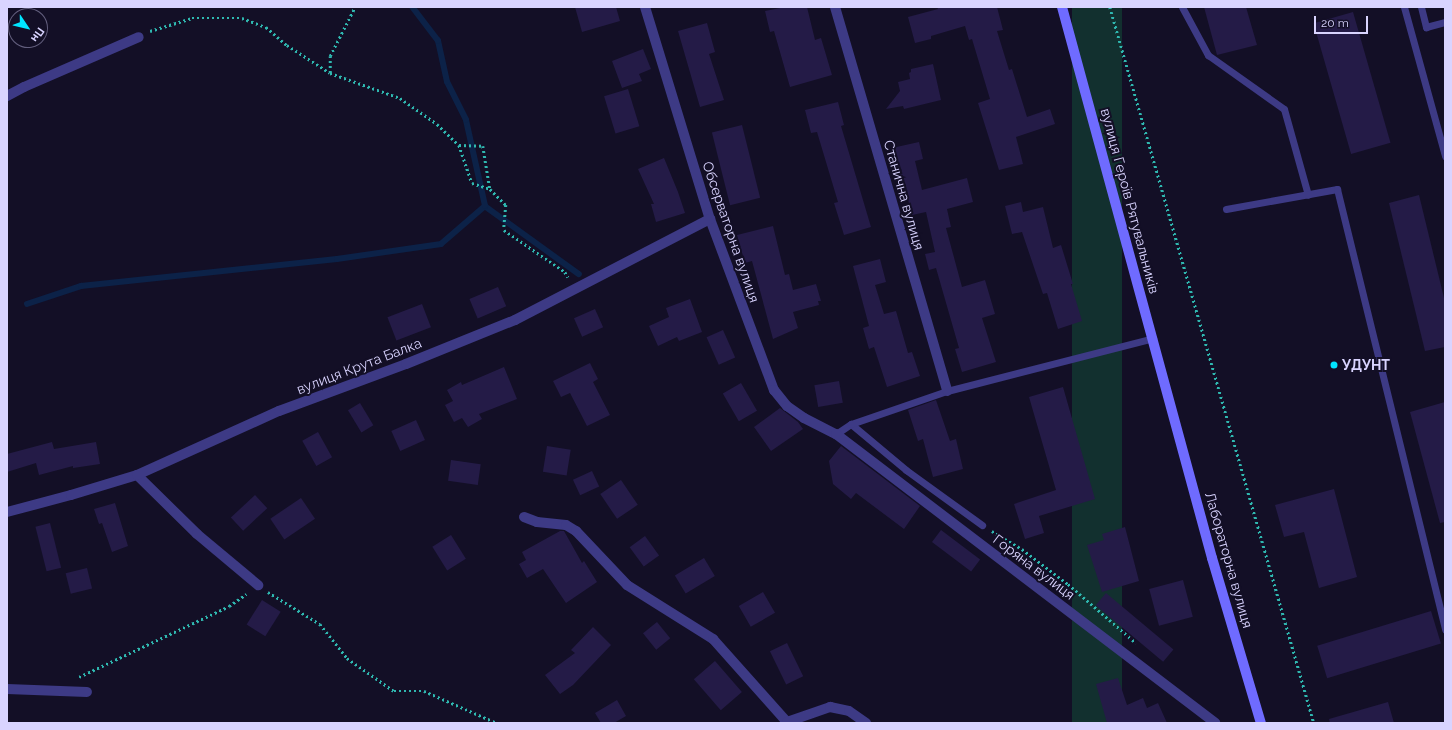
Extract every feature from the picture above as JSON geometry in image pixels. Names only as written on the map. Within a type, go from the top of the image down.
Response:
[{"type":"main road","name":"вулиця Героїв Рятувальників","points":[[1062,7],[1172,403]]},
{"type":"main road","name":"Лабораторна вулиця","points":[[1172,403],[1212,558],[1261,723]]},
{"type":"street","name":"Обсерваторна вулиця","points":[[645,7],[710,219],[774,390],[787,406],[804,418],[836,434]]},
{"type":"street","name":"Станична вулиця","points":[[835,7],[946,391]]},
{"type":"street","points":[[7,96],[24,87],[139,37]]},
{"type":"street","name":"вулиця Крута Балка","points":[[7,512],[137,475],[279,411],[406,364],[515,320],[710,219]]},
{"type":"street","name":"Горяна вулиця","points":[[836,434],[1215,723]]},
{"type":"street","points":[[137,475],[197,534],[258,585]]},
{"type":"street","points":[[524,517],[537,522],[566,525],[576,531],[627,585],[713,639],[787,723],[830,707],[849,710],[866,723]]},
{"type":"street","points":[[7,689],[87,692]]},
{"type":"lane","points":[[1182,7],[1208,55],[1284,109],[1308,195]]},
{"type":"lane","points":[[1404,7],[1445,156]]},
{"type":"lane","points":[[1421,7],[1426,27],[1445,22]]},
{"type":"lane","points":[[1226,209],[1337,190],[1445,630]]},
{"type":"lane","points":[[836,434],[851,424],[946,391],[1153,338]]},
{"type":"lane","points":[[851,424],[906,470],[982,525]]},
{"type":"path","points":[[330,73],[330,56],[355,7]]},
{"type":"path","points":[[1110,7],[1314,723]]},
{"type":"path","points":[[139,37],[155,28],[192,18],[242,18],[266,27],[287,45],[330,73],[400,98],[437,124],[461,145],[472,183],[490,189],[506,205],[504,230],[565,272],[576,288]]},
{"type":"path","points":[[461,145],[483,146],[490,189]]},
{"type":"path","points":[[982,525],[1022,549],[1068,584],[1138,645]]},
{"type":"path","points":[[78,677],[229,606],[258,585],[320,624],[347,658],[394,691],[424,691],[497,723]]},
{"type":"green space","points":[[1072,7],[1122,7],[1122,723],[1072,723]]},
{"type":"building","points":[[575,7],[616,7],[620,21],[582,32]]},
{"type":"building","points":[[785,7],[807,7],[815,40],[821,38],[832,75],[790,87],[774,31],[770,32],[765,11]]},
{"type":"building","points":[[937,7],[997,7],[1003,30],[997,31],[1009,70],[1012,69],[1027,117],[1050,109],[1055,124],[1016,137],[1023,164],[999,170],[978,103],[990,99],[972,39],[969,40],[965,26],[931,36],[931,39],[915,43],[908,17],[938,9]]},
{"type":"building","points":[[1204,7],[1246,7],[1257,45],[1217,55]]},
{"type":"building","points":[[1353,12],[1390,143],[1351,154],[1314,23]]},
{"type":"building","points":[[707,23],[715,52],[709,54],[724,100],[700,107],[678,31]]},
{"type":"building","points":[[643,49],[651,69],[639,74],[642,81],[622,88],[612,61]]},
{"type":"building","points":[[933,64],[941,100],[904,109],[903,106],[886,109],[900,91],[898,82],[910,79],[909,73],[911,72],[911,69]]},
{"type":"building","points":[[628,89],[639,126],[615,134],[604,96]]},
{"type":"building","points":[[838,102],[844,125],[841,126],[871,227],[844,235],[834,203],[838,202],[817,132],[811,133],[805,110]]},
{"type":"building","points":[[742,125],[760,198],[730,205],[712,132]]},
{"type":"building","points":[[919,142],[923,159],[915,161],[922,190],[967,178],[973,202],[947,209],[951,227],[946,228],[962,287],[985,280],[995,314],[982,318],[996,362],[962,372],[955,349],[959,348],[936,268],[929,270],[925,254],[935,252],[926,212],[912,215],[904,184],[898,186],[895,172],[897,172],[892,148]]},
{"type":"building","points":[[664,158],[685,213],[656,222],[651,204],[654,204],[638,169]]},
{"type":"building","points":[[1419,195],[1445,302],[1445,347],[1425,351],[1389,203]]},
{"type":"building","points":[[1021,202],[1023,212],[1043,207],[1053,248],[1061,245],[1082,321],[1058,329],[1047,293],[1043,294],[1022,232],[1012,234],[1005,206]]},
{"type":"building","points":[[773,226],[785,275],[789,274],[793,290],[816,284],[821,301],[818,301],[819,305],[793,312],[798,328],[773,339],[752,261],[745,263],[737,235]]},
{"type":"building","points":[[880,259],[886,282],[875,285],[884,314],[896,311],[908,353],[912,352],[920,376],[887,387],[874,347],[869,349],[863,328],[869,326],[853,266]]},
{"type":"building","points":[[498,287],[506,306],[478,318],[469,299]]},
{"type":"building","points":[[690,299],[702,332],[679,341],[677,337],[658,346],[649,326],[669,317],[666,308]]},
{"type":"building","points":[[422,304],[431,327],[396,341],[387,317]]},
{"type":"building","points":[[595,309],[603,327],[582,337],[574,318]]},
{"type":"building","points":[[723,330],[735,357],[719,365],[707,337]]},
{"type":"building","points":[[590,363],[598,379],[593,382],[610,415],[587,426],[570,393],[561,397],[553,381]]},
{"type":"building","points":[[504,367],[517,399],[479,414],[482,419],[468,427],[462,418],[454,422],[445,405],[453,401],[447,390],[461,382],[462,385]]},
{"type":"building","points":[[839,381],[843,403],[818,407],[814,385]]},
{"type":"building","points":[[741,383],[757,411],[739,421],[723,394]]},
{"type":"building","points":[[1063,387],[1095,499],[1039,516],[1044,533],[1025,539],[1014,504],[1056,490],[1029,397]]},
{"type":"building","points":[[936,400],[950,441],[956,439],[963,469],[933,477],[923,439],[918,441],[908,410]]},
{"type":"building","points":[[1445,402],[1445,522],[1440,523],[1410,412]]},
{"type":"building","points":[[360,403],[373,425],[361,432],[348,410]]},
{"type":"building","points":[[780,408],[798,422],[803,429],[771,451],[754,427]]},
{"type":"building","points":[[416,420],[425,440],[400,451],[391,431]]},
{"type":"building","points":[[318,432],[332,457],[316,466],[302,441]]},
{"type":"building","points":[[52,442],[54,449],[96,442],[100,464],[73,468],[73,466],[39,475],[36,463],[7,472],[7,454]]},
{"type":"building","points":[[547,446],[571,450],[567,475],[543,472]]},
{"type":"building","points":[[841,446],[920,506],[904,529],[856,493],[851,499],[833,484],[829,461]]},
{"type":"building","points":[[451,460],[481,464],[478,485],[448,481]]},
{"type":"building","points":[[592,471],[599,486],[580,495],[573,480]]},
{"type":"building","points":[[621,480],[638,505],[617,519],[600,494]]},
{"type":"building","points":[[1334,489],[1357,577],[1319,588],[1304,532],[1284,537],[1275,505]]},
{"type":"building","points":[[255,495],[267,508],[243,531],[231,518]]},
{"type":"building","points":[[301,498],[315,519],[284,539],[270,519]]},
{"type":"building","points":[[115,503],[128,546],[112,552],[102,523],[99,524],[94,509]]},
{"type":"building","points":[[50,523],[61,568],[47,571],[35,527]]},
{"type":"building","points":[[1125,527],[1139,581],[1102,592],[1087,545],[1104,540],[1102,534]]},
{"type":"building","points":[[941,530],[980,559],[971,571],[932,542]]},
{"type":"building","points":[[560,531],[564,531],[582,563],[584,561],[597,582],[566,603],[543,569],[527,578],[519,564],[526,560],[522,552]]},
{"type":"building","points":[[451,535],[466,559],[447,570],[432,547]]},
{"type":"building","points":[[645,536],[659,555],[644,567],[630,547]]},
{"type":"building","points":[[704,558],[715,576],[686,594],[675,576]]},
{"type":"building","points":[[87,568],[92,588],[71,594],[66,573]]},
{"type":"building","points":[[1183,580],[1193,617],[1159,626],[1149,589]]},
{"type":"building","points":[[763,592],[775,613],[751,627],[739,606]]},
{"type":"building","points":[[1106,593],[1173,650],[1163,662],[1096,605]]},
{"type":"building","points":[[262,600],[281,612],[265,636],[247,625]]},
{"type":"building","points":[[1431,611],[1441,644],[1327,678],[1317,646]]},
{"type":"building","points":[[657,622],[670,638],[656,650],[643,633]]},
{"type":"building","points":[[593,627],[611,645],[573,685],[560,694],[545,675],[575,653],[571,650]]},
{"type":"building","points":[[787,643],[803,676],[786,685],[770,651]]},
{"type":"building","points":[[715,661],[742,692],[721,710],[694,679]]},
{"type":"building","points":[[1118,678],[1127,705],[1143,698],[1147,708],[1158,703],[1167,723],[1107,723],[1096,684]]},
{"type":"building","points":[[617,700],[626,716],[614,723],[601,723],[595,713]]},
{"type":"building","points":[[1388,702],[1394,723],[1330,723],[1329,719]]},
{"type":"waterway","points":[[27,304],[81,286],[337,259],[441,244],[485,206],[466,120],[447,82],[438,41],[412,7]]},
{"type":"waterway","points":[[485,206],[579,274]]},
{"type":"place","name":"УДУНТ","points":[[1334,365]]}]
